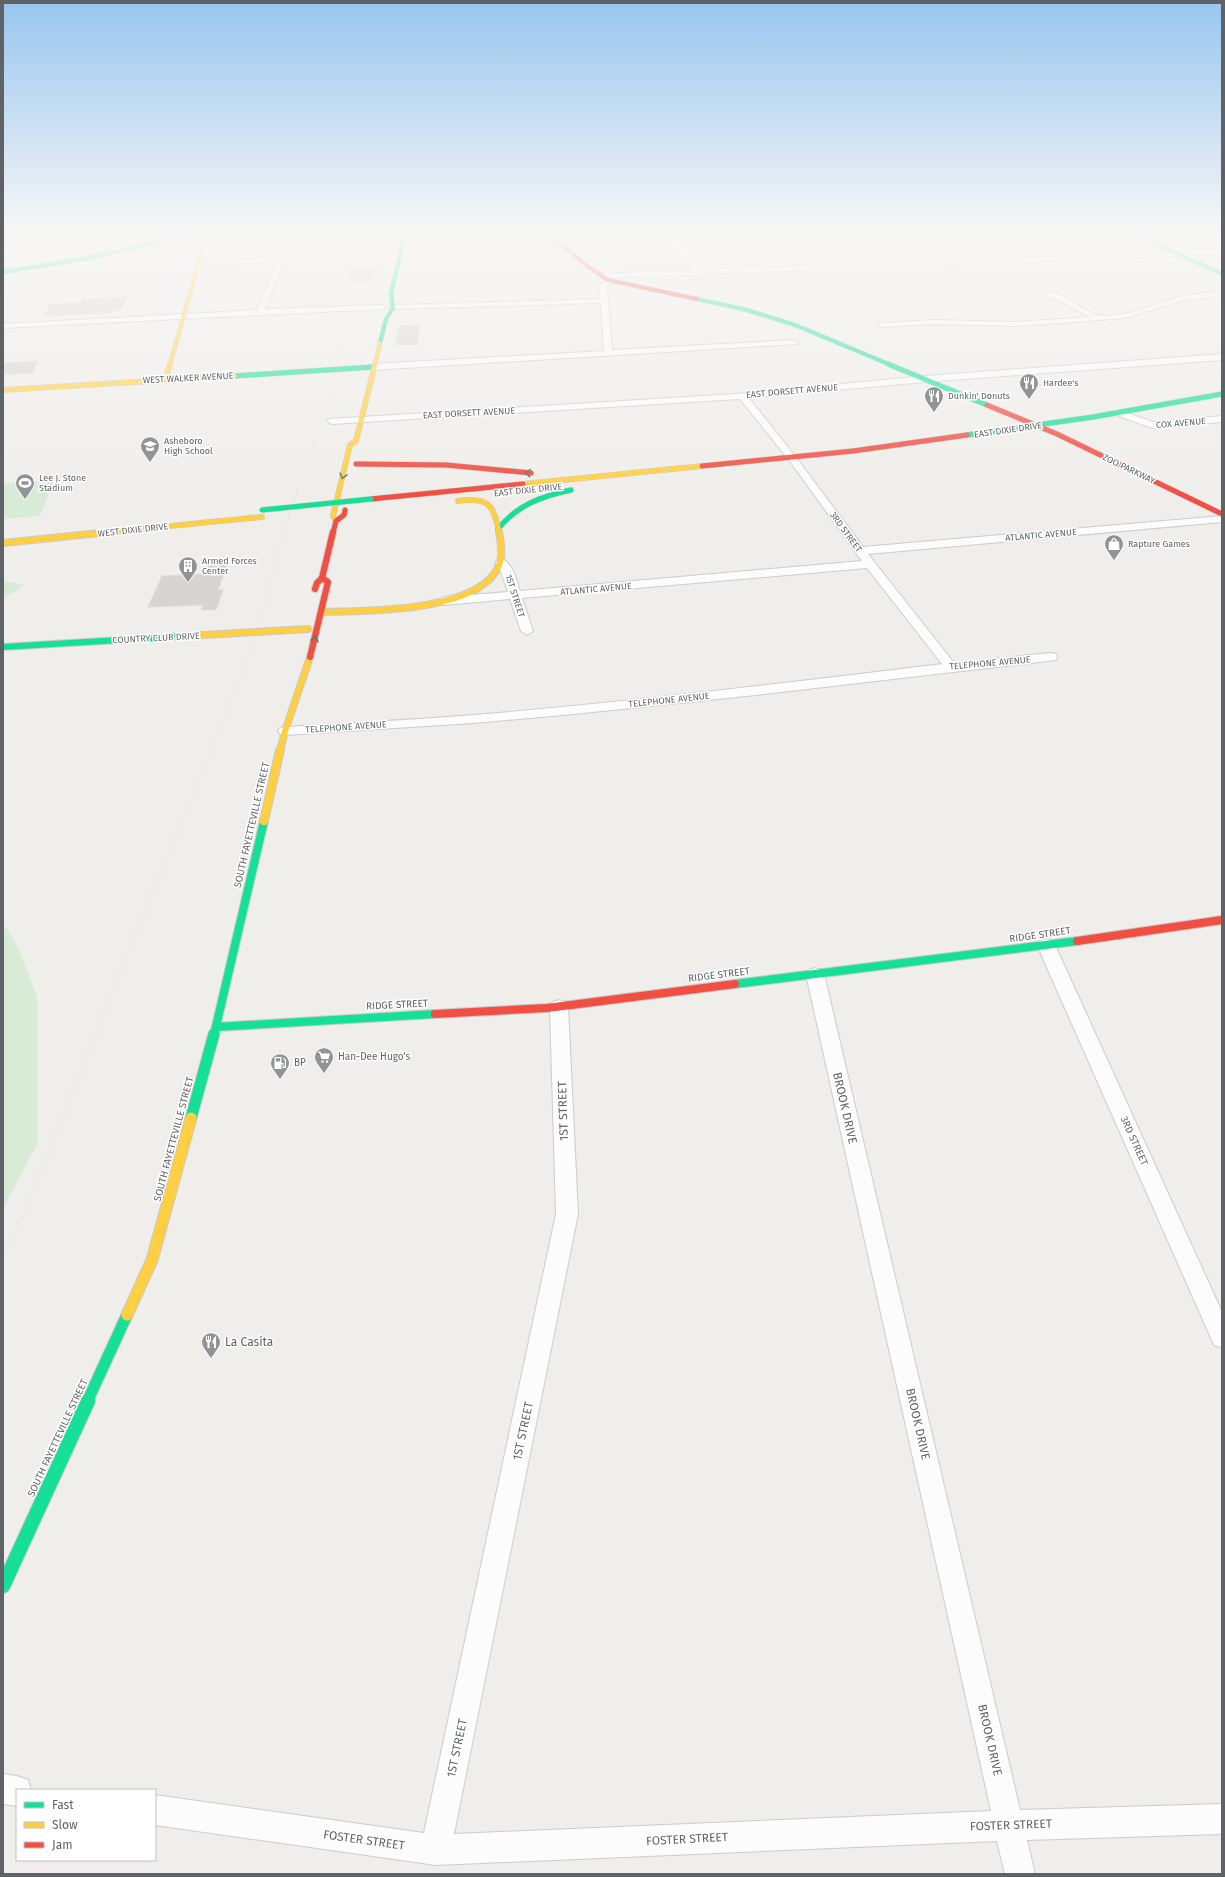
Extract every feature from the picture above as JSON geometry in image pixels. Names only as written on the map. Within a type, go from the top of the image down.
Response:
[{"type":"main road","points":[[165,380],[181,323]]},
{"type":"main road","name":"SOUTH FAYETTEVILLE STREET","points":[[313,598],[317,583],[322,578],[336,520],[333,516],[350,445],[356,441],[373,367],[387,323]]},
{"type":"main road","name":"ZOO PARKWAY","points":[[790,323],[1078,444],[1222,514]]},
{"type":"main road","name":"WEST WALKER AVENUE","points":[[3,390],[373,367]]},
{"type":"main road","name":"EAST DIXIE DRIVE","points":[[371,502],[414,502],[754,466],[792,458],[1036,426],[1119,413],[1222,394]]},
{"type":"main road","points":[[356,441],[360,445],[356,461],[462,466],[538,474],[608,475]]},
{"type":"main road","name":"EAST DIXIE DRIVE","points":[[262,514],[371,502],[425,494],[748,460],[792,458]]},
{"type":"main road","points":[[425,494],[470,485],[483,478],[482,474],[478,471],[462,466]]},
{"type":"main road","points":[[498,529],[508,515],[526,503],[556,493],[621,480]]},
{"type":"main road","name":"SOUTH FAYETTEVILLE STREET","points":[[336,520],[344,515],[349,493]]},
{"type":"main road","points":[[414,502],[473,500],[487,502],[493,507],[498,529],[501,562],[490,578],[482,585],[462,596],[444,601]]},
{"type":"main road","name":"WEST DIXIE DRIVE","points":[[3,536],[262,514]]},
{"type":"main road","name":"WEST DIXIE DRIVE","points":[[3,543],[262,514]]},
{"type":"main road","name":"SOUTH FAYETTEVILLE STREET","points":[[3,1586],[152,1260],[216,1027],[285,731],[303,675],[308,667],[328,582],[322,578]]},
{"type":"main road","name":"ATLANTIC AVENUE","points":[[321,612],[394,608],[444,601]]},
{"type":"main road","name":"COUNTRY CLUB DRIVE","points":[[3,647],[308,625],[302,648]]},
{"type":"main road","points":[[298,661],[297,668],[303,675]]},
{"type":"main road","name":"RIDGE STREET","points":[[216,1027],[559,1007],[1046,945],[1222,920]]},
{"type":"street","points":[[3,326],[64,323]]},
{"type":"street","points":[[606,323],[608,353]]},
{"type":"street","points":[[881,325],[925,323]]},
{"type":"street","points":[[960,323],[1016,324],[1035,323]]},
{"type":"street","points":[[373,367],[794,342]]},
{"type":"street","name":"EAST DORSETT AVENUE","points":[[332,421],[742,396],[925,379],[1222,357]]},
{"type":"street","name":"3RD STREET","points":[[742,396],[792,458],[860,551],[951,667]]},
{"type":"street","name":"COX AVENUE","points":[[1119,413],[1152,425],[1222,419]]},
{"type":"street","name":"ATLANTIC AVENUE","points":[[860,551],[1222,519]]},
{"type":"street","name":"1ST STREET","points":[[501,562],[506,568],[514,596],[527,631]]},
{"type":"street","name":"ATLANTIC AVENUE","points":[[444,601],[870,564]]},
{"type":"street","name":"TELEPHONE AVENUE","points":[[285,731],[473,719],[756,691],[951,667],[1051,658]]},
{"type":"street","name":"3RD STREET","points":[[1046,945],[1222,1336]]},
{"type":"street","name":"BROOK DRIVE","points":[[815,974],[1020,1874]]},
{"type":"street","name":"1ST STREET","points":[[436,1850],[567,1214],[559,1007]]},
{"type":"street","points":[[3,1789],[16,1791]]},
{"type":"street","name":"FOSTER STREET","points":[[156,1810],[436,1850],[1010,1825],[1222,1819]]},
{"type":"green space","name":"Lee J. Stone Stadium","points":[[54,480],[40,516],[3,519],[3,483]]},
{"type":"green space","points":[[3,581],[24,585],[3,599]]},
{"type":"green space","points":[[3,923],[18,947],[37,997],[37,1144],[3,1209]]},
{"type":"building","points":[[420,325],[417,345],[395,345],[399,326]]},
{"type":"building","points":[[38,361],[32,373],[3,375],[3,363]]},
{"type":"building","name":"Armed Forces Center","points":[[228,562],[218,590],[223,590],[216,610],[201,610],[203,605],[148,607],[162,576],[205,574],[209,563]]},
{"type":"railway","points":[[284,533],[307,458],[331,405],[339,369],[335,323]]},
{"type":"railway","points":[[212,751],[258,631],[284,532]]},
{"type":"railway","points":[[95,1035],[169,851],[212,750]]},
{"type":"railway","points":[[3,1255],[17,1230],[96,1034]]},
{"type":"traffic: fast","points":[[380,343],[385,323]]},
{"type":"traffic: fast","points":[[787,323],[987,405]]},
{"type":"traffic: fast","points":[[234,376],[373,367]]},
{"type":"traffic: fast","points":[[967,435],[1093,417],[1222,394]]},
{"type":"traffic: fast","points":[[498,529],[513,513],[530,502],[571,490]]},
{"type":"traffic: fast","points":[[262,510],[371,499]]},
{"type":"traffic: fast","points":[[3,647],[187,636]]},
{"type":"traffic: fast","points":[[191,1118],[216,1027],[264,821]]},
{"type":"traffic: fast","points":[[735,984],[1077,941]]},
{"type":"traffic: fast","points":[[216,1027],[435,1014]]},
{"type":"traffic: fast","points":[[3,1586],[127,1315]]},
{"type":"traffic: slow","points":[[165,380],[182,323]]},
{"type":"traffic: slow","points":[[336,521],[333,516],[350,445],[356,441],[380,343]]},
{"type":"traffic: slow","points":[[3,390],[234,376]]},
{"type":"traffic: slow","points":[[523,484],[702,466]]},
{"type":"traffic: slow","points":[[321,612],[378,611],[436,604],[471,591],[488,580],[498,568],[501,559],[501,542],[495,514],[492,507],[485,501],[473,499],[458,501]]},
{"type":"traffic: slow","points":[[3,543],[262,517]]},
{"type":"traffic: slow","points":[[187,636],[308,629]]},
{"type":"traffic: slow","points":[[264,821],[285,731],[310,657]]},
{"type":"traffic: slow","points":[[127,1315],[152,1260],[191,1118]]},
{"type":"traffic: jam","points":[[987,405],[1057,434],[1222,514]]},
{"type":"traffic: jam","points":[[702,466],[853,451],[967,435]]},
{"type":"traffic: jam","points":[[356,464],[446,465],[531,473]]},
{"type":"traffic: jam","points":[[371,499],[523,484]]},
{"type":"traffic: jam","points":[[315,589],[317,583],[322,578],[336,521],[344,515],[345,510]]},
{"type":"traffic: jam","points":[[310,657],[328,582],[322,578]]},
{"type":"traffic: jam","points":[[1077,941],[1222,920]]},
{"type":"traffic: jam","points":[[435,1014],[547,1008],[735,984]]},
{"type":"place","name":"Hardee's","points":[[1029,400]]},
{"type":"place","name":"Dunkin' Donuts","points":[[934,413]]},
{"type":"place","name":"Asheboro High School","points":[[150,463]]},
{"type":"place","name":"Lee J. Stone Stadium","points":[[25,500]]},
{"type":"place","name":"Rapture Games","points":[[1114,561]]},
{"type":"place","name":"Armed Forces Center","points":[[188,583]]},
{"type":"place","name":"Han-Dee Hugo's","points":[[324,1074]]},
{"type":"place","name":"BP","points":[[280,1080]]},
{"type":"place","name":"La Casita","points":[[211,1359]]}]
